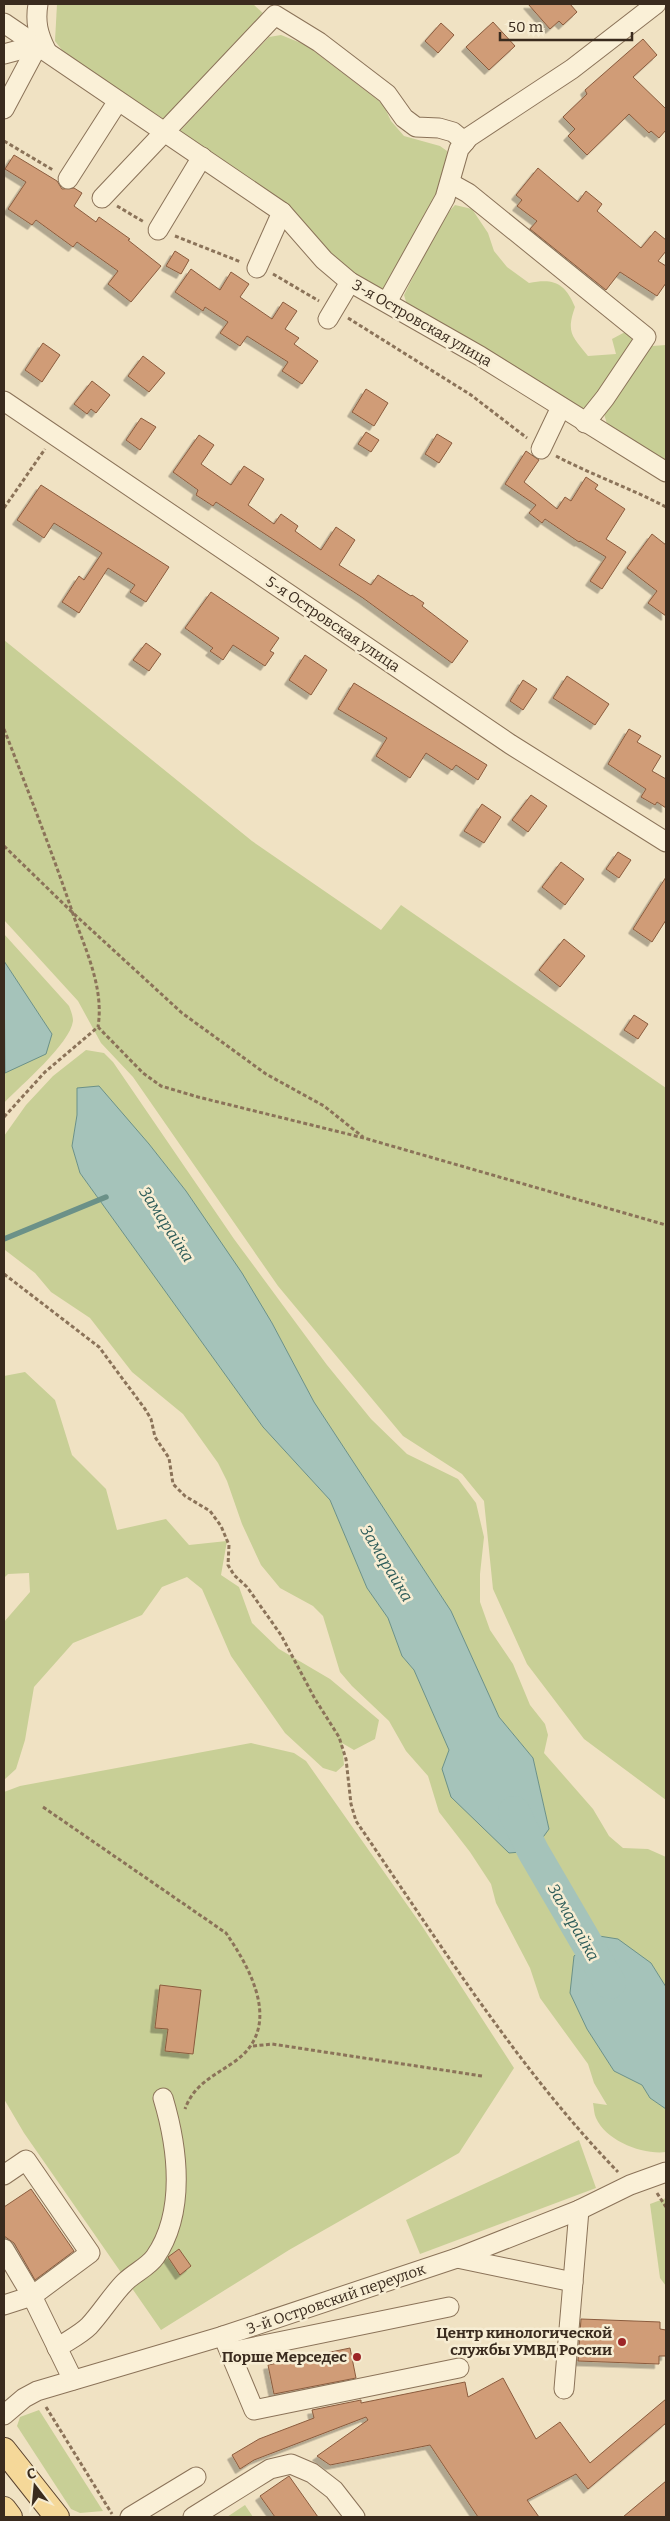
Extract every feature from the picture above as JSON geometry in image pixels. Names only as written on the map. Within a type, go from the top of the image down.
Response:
[{"type":"main road","points":[[4,2450],[58,2517]]},
{"type":"main road","points":[[4,2509],[10,2517]]},
{"type":"street","points":[[4,109],[42,48],[36,19],[38,4]]},
{"type":"street","points":[[387,302],[445,198],[459,149],[469,137],[572,69],[656,4]]},
{"type":"street","points":[[102,198],[275,15],[319,42],[387,94],[404,118],[416,127],[439,128],[453,132],[465,142]]},
{"type":"street","name":"3-я Островская улица","points":[[4,23],[282,212],[324,260],[350,282],[480,356],[666,472]]},
{"type":"street","points":[[4,54],[42,48]]},
{"type":"street","points":[[68,179],[118,101]]},
{"type":"street","points":[[158,230],[202,157]]},
{"type":"street","points":[[450,183],[468,193],[646,337],[605,398],[585,423]]},
{"type":"street","points":[[257,268],[282,212]]},
{"type":"street","points":[[331,314],[350,282]]},
{"type":"street","name":"5-я Островская улица","points":[[4,401],[54,433],[510,744],[666,842]]},
{"type":"street","points":[[541,449],[560,407]]},
{"type":"street","points":[[57,2348],[88,2328],[126,2281],[154,2259],[167,2235],[174,2215],[175,2190],[173,2142],[162,2098]]},
{"type":"street","points":[[4,2175],[26,2160],[90,2253],[32,2296],[4,2306]]},
{"type":"street","name":"3-й Островский переулок","points":[[4,2415],[24,2398],[36,2391],[72,2380],[227,2344],[580,2210],[630,2186],[666,2172]]},
{"type":"street","points":[[564,2389],[580,2210]]},
{"type":"street","points":[[4,2249],[32,2296],[72,2380]]},
{"type":"street","points":[[457,2258],[574,2282]]},
{"type":"street","points":[[449,2307],[227,2344],[254,2410],[459,2368]]},
{"type":"street","points":[[193,2517],[270,2469],[291,2464],[312,2474],[334,2490],[355,2517]]},
{"type":"street","points":[[130,2517],[196,2477]]},
{"type":"path","points":[[4,141],[68,179]]},
{"type":"path","points":[[102,198],[158,230],[282,277],[331,314],[471,395],[541,449],[601,478],[636,490],[666,507]]},
{"type":"path","points":[[4,508],[54,433]]},
{"type":"path","points":[[4,729],[73,913],[96,982],[100,1011],[98,1027],[45,1072],[4,1118]]},
{"type":"path","points":[[4,846],[73,913],[182,1013],[266,1074],[324,1106],[364,1138]]},
{"type":"path","points":[[98,1027],[143,1073],[161,1086],[364,1138],[666,1225]]},
{"type":"path","points":[[4,1274],[99,1347],[145,1409],[151,1419],[155,1437],[169,1458],[174,1484],[185,1496],[210,1511],[221,1526],[229,1546],[228,1565],[234,1575],[247,1586],[281,1635],[315,1699],[339,1737],[346,1759],[351,1804],[356,1821],[467,1982],[544,2088],[630,2186]]},
{"type":"path","points":[[44,1807],[226,1933],[243,1958],[257,1987],[260,2022],[253,2046],[235,2062],[197,2088],[185,2110]]},
{"type":"path","points":[[253,2046],[272,2044],[482,2076]]},
{"type":"path","points":[[36,2391],[114,2517]]},
{"type":"path","points":[[46,2410],[114,2517]]},
{"type":"green space","points":[[57,4],[253,4],[265,15],[167,121],[69,59],[55,41]]},
{"type":"green space","points":[[281,35],[306,45],[383,104],[391,121],[404,136],[440,146],[447,151],[445,170],[433,206],[385,289],[367,284],[180,131],[269,37]]},
{"type":"green space","points":[[455,205],[472,209],[488,233],[494,251],[507,267],[529,283],[552,282],[558,284],[567,292],[575,307],[571,323],[572,334],[588,356],[616,354],[612,339],[627,331],[634,343],[595,402],[579,410],[408,308],[404,295],[442,219]]},
{"type":"green space","points":[[666,345],[666,462],[608,427],[604,414],[643,353],[652,346]]},
{"type":"green space","points":[[4,640],[252,841],[381,930],[401,905],[666,1088],[666,1800],[584,1739],[527,1664],[493,1589],[484,1501],[462,1474],[403,1436],[278,1286],[133,1077],[101,1043],[78,1001],[4,920]]},
{"type":"green space","points":[[4,934],[69,1006],[73,1021],[70,1030],[54,1052],[4,1103],[4,1072],[6,1073],[52,1034],[4,961]]},
{"type":"green space","points":[[86,1050],[104,1053],[113,1062],[234,1239],[327,1365],[371,1419],[407,1454],[458,1479],[476,1503],[484,1537],[480,1574],[480,1602],[490,1630],[513,1664],[530,1705],[545,1724],[548,1735],[544,1753],[593,1809],[609,1836],[623,1848],[648,1849],[666,1857],[666,1987],[651,1963],[570,1993],[587,2029],[614,2071],[642,2085],[650,2098],[666,2109],[666,2152],[647,2151],[626,2145],[616,2140],[601,2126],[595,2116],[593,2103],[607,2105],[594,2083],[588,2064],[540,1998],[530,1968],[496,1903],[491,1884],[470,1852],[439,1812],[428,1776],[406,1751],[389,1721],[340,1672],[323,1616],[313,1606],[280,1588],[261,1565],[242,1524],[227,1481],[218,1463],[183,1414],[132,1372],[90,1318],[51,1292],[35,1273],[5,1250],[4,1136],[26,1105],[53,1076]],"holes":[[[77,1088],[149,1144],[186,1191],[272,1323],[314,1402],[451,1611],[499,1717],[533,1758],[549,1829],[442,1769],[449,1750],[414,1670],[402,1656],[388,1618],[367,1588],[330,1500],[263,1427],[80,1173],[72,1146],[77,1115]]]},
{"type":"green space","points":[[25,1372],[55,1400],[72,1455],[106,1489],[117,1530],[166,1519],[189,1545],[227,1541],[221,1575],[239,1587],[252,1623],[279,1649],[330,1679],[379,1720],[375,1739],[354,1750],[342,1743],[344,1765],[336,1772],[323,1768],[285,1733],[231,1656],[202,1589],[187,1577],[162,1587],[142,1615],[73,1643],[34,1687],[25,1740],[16,1769],[4,1780],[4,1622],[30,1592],[29,1573],[8,1574],[4,1578],[4,1376]]},
{"type":"green space","points":[[251,1743],[294,1753],[306,1761],[422,1926],[514,2068],[459,2153],[289,2250],[161,2330],[24,2133],[4,2099],[4,1792],[20,1786]]},
{"type":"green space","points":[[579,2140],[596,2188],[420,2254],[406,2220]]},
{"type":"green space","points":[[666,2198],[666,2286],[660,2278],[650,2204]]},
{"type":"green space","points":[[39,2410],[103,2511],[80,2513],[71,2509],[17,2426],[20,2417]]},
{"type":"green space","points":[[245,2505],[253,2517],[227,2517]]},
{"type":"water","points":[[4,961],[52,1034],[46,1054],[5,1073]]},
{"type":"water","points":[[99,1086],[186,1191],[242,1273],[272,1323],[314,1402],[451,1611],[499,1717],[533,1758],[549,1829],[533,1851],[509,1853],[451,1797],[442,1769],[449,1750],[414,1670],[402,1656],[388,1618],[367,1588],[330,1500],[263,1427],[80,1173],[72,1146],[77,1115],[77,1088]]},
{"type":"water","points":[[599,1936],[618,1939],[651,1963],[666,1987],[666,2109],[650,2098],[642,2085],[614,2071],[587,2029],[570,1993],[574,1956]]},
{"type":"building","points":[[528,4],[570,4],[577,12],[563,25],[559,21],[550,29]]},
{"type":"building","points":[[493,22],[515,46],[489,70],[466,47]]},
{"type":"building","points":[[441,23],[454,35],[438,53],[425,41]]},
{"type":"building","points":[[643,39],[657,55],[633,77],[666,109],[666,130],[659,138],[651,131],[649,133],[629,114],[587,155],[568,136],[575,129],[563,117],[587,94],[585,90]]},
{"type":"building","points":[[14,155],[57,181],[62,189],[74,188],[82,193],[74,206],[96,222],[99,217],[130,239],[128,240],[161,266],[131,302],[108,284],[118,271],[77,242],[73,247],[36,220],[32,225],[8,209],[26,182],[5,169]]},
{"type":"building","points":[[538,168],[578,202],[586,191],[602,204],[597,211],[641,248],[655,231],[666,240],[666,251],[658,261],[666,266],[666,283],[657,296],[620,272],[606,290],[530,229],[537,221],[517,206],[522,200],[516,195]]},
{"type":"building","points":[[175,251],[189,260],[181,274],[166,266]]},
{"type":"building","points":[[191,269],[220,290],[231,272],[249,284],[240,297],[272,319],[283,302],[297,311],[285,329],[299,338],[294,344],[318,361],[302,384],[282,371],[288,362],[247,336],[240,346],[220,333],[228,322],[205,307],[203,311],[175,292]]},
{"type":"building","points":[[43,343],[60,355],[42,382],[25,370]]},
{"type":"building","points":[[143,356],[165,373],[149,392],[128,376]]},
{"type":"building","points":[[92,381],[110,395],[96,413],[91,409],[87,414],[74,404]]},
{"type":"building","points":[[366,389],[388,403],[374,426],[352,412]]},
{"type":"building","points":[[141,418],[156,427],[140,450],[126,440]]},
{"type":"building","points":[[366,432],[379,440],[371,452],[358,444]]},
{"type":"building","points":[[437,434],[452,443],[439,463],[425,454]]},
{"type":"building","points":[[199,435],[214,445],[201,464],[231,485],[244,466],[264,479],[248,505],[274,524],[281,514],[298,526],[295,531],[321,550],[336,527],[355,540],[339,565],[371,585],[378,575],[412,595],[424,603],[422,606],[468,641],[452,663],[363,598],[216,502],[213,506],[196,495],[198,490],[173,472]]},
{"type":"building","points":[[526,451],[539,460],[524,482],[557,509],[565,497],[571,501],[586,477],[598,485],[595,489],[625,509],[606,539],[626,552],[602,589],[590,581],[606,557],[579,542],[545,519],[542,523],[529,513],[536,505],[505,484]]},
{"type":"building","points":[[41,485],[169,567],[146,602],[130,592],[135,585],[108,568],[79,613],[62,602],[79,576],[84,580],[102,553],[54,523],[44,538],[17,520]]},
{"type":"building","points":[[652,534],[666,545],[666,616],[648,603],[657,591],[627,568]]},
{"type":"building","points":[[211,592],[279,638],[270,651],[274,653],[265,666],[233,645],[223,660],[210,651],[213,648],[185,628]]},
{"type":"building","points":[[146,643],[161,654],[149,671],[133,660]]},
{"type":"building","points":[[305,655],[327,670],[311,695],[289,680]]},
{"type":"building","points":[[567,676],[609,704],[595,725],[553,698]]},
{"type":"building","points":[[523,680],[537,689],[523,710],[510,701]]},
{"type":"building","points":[[354,683],[487,765],[478,780],[456,765],[452,770],[426,753],[410,778],[376,756],[387,738],[338,709]]},
{"type":"building","points":[[629,729],[641,736],[637,742],[661,756],[652,771],[666,779],[666,808],[657,802],[655,805],[641,797],[646,789],[608,764]]},
{"type":"building","points":[[531,795],[547,806],[528,832],[512,820]]},
{"type":"building","points":[[482,804],[501,817],[484,843],[464,831]]},
{"type":"building","points":[[618,852],[631,860],[619,878],[606,869]]},
{"type":"building","points":[[561,862],[584,879],[565,905],[542,887]]},
{"type":"building","points":[[666,877],[666,920],[652,942],[633,929]]},
{"type":"building","points":[[564,939],[585,956],[560,987],[539,970]]},
{"type":"building","points":[[634,1015],[648,1024],[638,1039],[624,1030]]},
{"type":"building","points":[[160,1985],[201,1990],[193,2054],[165,2051],[168,2029],[155,2028]]},
{"type":"building","points":[[31,2189],[74,2251],[35,2280],[14,2243],[4,2236],[4,2207]]},
{"type":"building","points":[[179,2249],[191,2266],[180,2275],[168,2257]]},
{"type":"building","name":"Центр кинологической службы УМВД России","points":[[581,2319],[660,2322],[660,2329],[666,2330],[666,2356],[659,2356],[659,2364],[578,2361]]},
{"type":"building","points":[[350,2348],[356,2378],[274,2394],[268,2365]]},
{"type":"building","points":[[503,2378],[536,2439],[560,2422],[590,2463],[666,2399],[666,2423],[588,2489],[576,2474],[527,2500],[539,2517],[478,2517],[430,2445],[330,2465],[317,2456],[368,2420],[366,2417],[254,2460],[240,2469],[232,2455],[259,2439],[314,2418],[312,2410],[361,2400],[361,2403],[465,2382],[468,2397]]},
{"type":"building","points":[[289,2476],[318,2517],[275,2517],[260,2496]]},
{"type":"building","points":[[666,2481],[666,2517],[623,2517]]},
{"type":"waterway","points":[[4,1239],[106,1197]]},
{"type":"waterway","name":"Замарайка","points":[[514,1812],[533,1851],[610,1983]]},
{"type":"place","name":"Центр кинологической службы УМВД России","points":[[622,2342]]},
{"type":"place","name":"Порше Мерседес","points":[[357,2357]]}]
